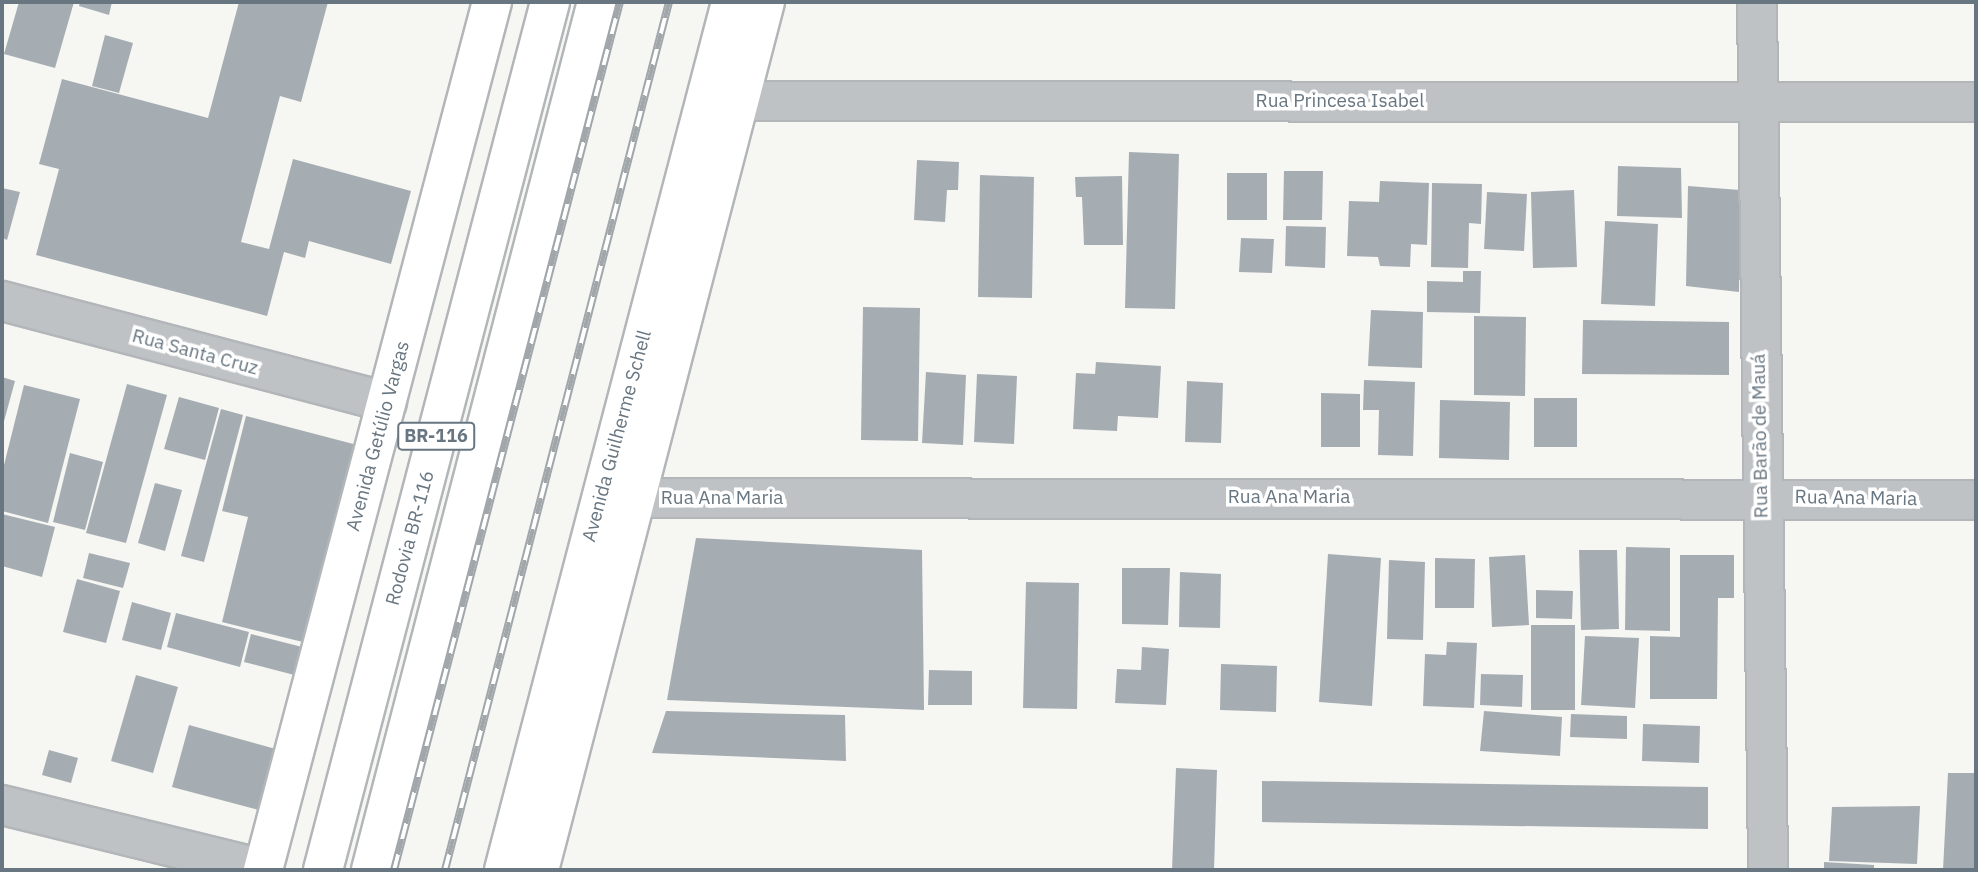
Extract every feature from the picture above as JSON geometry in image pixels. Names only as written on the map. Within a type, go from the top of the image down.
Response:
[{"type":"main road","name":"Avenida Getúlio Vargas","points":[[263,870],[492,2]]},
{"type":"main road","name":"Rodovia BR-116","points":[[323,870],[550,2]]},
{"type":"main road","name":"BR-116","points":[[371,870],[597,2]]},
{"type":"main road","name":"Avenida Guilherme Schell","points":[[722,102],[731,2]]},
{"type":"main road","name":"Avenida Guilherme Schell","points":[[505,870],[618,498],[722,102],[765,2]]},
{"type":"main road","name":"Avenida Guilherme Schell","points":[[539,870],[618,498]]},
{"type":"street","name":"Rua Barão de Mauá","points":[[1757,2],[1760,496],[1768,870]]},
{"type":"street","name":"Rua Princesa Isabel","points":[[722,102],[1976,102]]},
{"type":"street","name":"Rua Santa Cruz","points":[[2,301],[387,402]]},
{"type":"street","name":"Rua Ana Maria","points":[[618,498],[1760,496],[1976,500]]},
{"type":"street","points":[[2,805],[263,870]]},
{"type":"building","points":[[19,2],[74,2],[55,68],[4,54]]},
{"type":"building","points":[[80,2],[112,2],[109,15],[79,6]]},
{"type":"building","points":[[239,2],[328,2],[301,102],[280,96],[241,242],[269,249],[293,159],[411,191],[391,264],[309,241],[305,258],[284,252],[267,316],[36,255],[59,169],[39,164],[62,79],[208,118]]},
{"type":"building","points":[[105,35],[133,43],[119,93],[92,86]]},
{"type":"building","points":[[1129,152],[1179,154],[1175,309],[1125,308]]},
{"type":"building","points":[[917,160],[959,162],[958,190],[947,190],[945,222],[914,220]]},
{"type":"building","points":[[1618,166],[1681,168],[1682,218],[1617,216]]},
{"type":"building","points":[[1284,171],[1323,171],[1322,220],[1283,220]]},
{"type":"building","points":[[1227,173],[1267,173],[1267,220],[1227,220]]},
{"type":"building","points":[[980,175],[1034,177],[1032,298],[978,297]]},
{"type":"building","points":[[1122,176],[1123,245],[1084,245],[1082,197],[1076,197],[1075,177]]},
{"type":"building","points":[[1380,181],[1429,183],[1427,245],[1411,244],[1410,267],[1380,266],[1378,257],[1347,256],[1349,201],[1379,202]]},
{"type":"building","points":[[1432,183],[1482,184],[1481,224],[1469,223],[1468,268],[1431,267]]},
{"type":"building","points":[[1688,186],[1740,190],[1739,292],[1686,286]]},
{"type":"building","points":[[2,188],[20,192],[7,240],[2,238]]},
{"type":"building","points":[[1574,190],[1577,267],[1533,268],[1531,192]]},
{"type":"building","points":[[1487,192],[1527,194],[1524,251],[1484,249]]},
{"type":"building","points":[[1605,221],[1658,224],[1655,306],[1601,304]]},
{"type":"building","points":[[1286,226],[1326,227],[1325,268],[1285,266]]},
{"type":"building","points":[[1241,238],[1274,239],[1272,273],[1239,272]]},
{"type":"building","points":[[1463,271],[1481,271],[1480,313],[1427,312],[1427,281],[1463,282]]},
{"type":"building","points":[[863,307],[920,308],[918,441],[861,440]]},
{"type":"building","points":[[1371,310],[1423,312],[1422,368],[1368,366]]},
{"type":"building","points":[[1474,316],[1526,317],[1525,396],[1474,395]]},
{"type":"building","points":[[1583,320],[1729,322],[1729,375],[1582,374]]},
{"type":"building","points":[[1096,362],[1161,366],[1158,418],[1118,416],[1117,431],[1073,429],[1076,373],[1095,374]]},
{"type":"building","points":[[926,372],[966,375],[963,445],[922,443]]},
{"type":"building","points":[[977,374],[1017,376],[1014,444],[974,442]]},
{"type":"building","points":[[2,377],[15,381],[3,425],[2,425]]},
{"type":"building","points":[[1364,380],[1415,382],[1413,456],[1378,455],[1379,410],[1363,410]]},
{"type":"building","points":[[1187,381],[1223,383],[1221,443],[1185,442]]},
{"type":"building","points":[[127,384],[167,395],[126,543],[86,533]]},
{"type":"building","points":[[24,385],[80,399],[48,523],[2,511],[2,473]]},
{"type":"building","points":[[1321,393],[1360,394],[1360,447],[1321,447]]},
{"type":"building","points":[[179,397],[219,408],[205,460],[164,449]]},
{"type":"building","points":[[1534,398],[1577,398],[1577,447],[1534,447]]},
{"type":"building","points":[[1440,400],[1510,402],[1509,460],[1439,458]]},
{"type":"building","points":[[221,409],[243,415],[204,562],[181,556]]},
{"type":"building","points":[[246,416],[361,446],[311,644],[222,622],[248,517],[222,511]]},
{"type":"building","points":[[70,453],[103,462],[85,530],[53,522]]},
{"type":"building","points":[[155,483],[182,490],[165,551],[138,543]]},
{"type":"building","points":[[2,514],[55,527],[42,577],[2,566]]},
{"type":"building","points":[[696,538],[922,550],[924,710],[667,700]]},
{"type":"building","points":[[1626,547],[1670,548],[1670,631],[1625,630]]},
{"type":"building","points":[[1579,550],[1617,550],[1619,629],[1581,630]]},
{"type":"building","points":[[89,553],[130,563],[123,588],[83,578]]},
{"type":"building","points":[[1328,554],[1381,558],[1372,706],[1319,702]]},
{"type":"building","points":[[1525,555],[1529,625],[1492,627],[1489,557]]},
{"type":"building","points":[[1680,555],[1734,555],[1734,598],[1718,598],[1717,699],[1650,699],[1650,636],[1680,637]]},
{"type":"building","points":[[1435,558],[1475,559],[1474,608],[1435,608]]},
{"type":"building","points":[[1389,560],[1425,562],[1423,640],[1387,639]]},
{"type":"building","points":[[1122,568],[1170,568],[1168,625],[1122,624]]},
{"type":"building","points":[[1180,572],[1221,574],[1220,628],[1179,627]]},
{"type":"building","points":[[77,579],[120,591],[106,643],[63,632]]},
{"type":"building","points":[[1026,582],[1079,583],[1077,709],[1023,708]]},
{"type":"building","points":[[1536,590],[1573,591],[1572,619],[1536,618]]},
{"type":"building","points":[[132,602],[171,613],[161,650],[122,640]]},
{"type":"building","points":[[176,613],[249,632],[240,667],[167,647]]},
{"type":"building","points":[[1531,625],[1575,625],[1575,710],[1531,710]]},
{"type":"building","points":[[251,634],[310,649],[302,677],[244,662]]},
{"type":"building","points":[[1585,636],[1639,638],[1635,708],[1581,705]]},
{"type":"building","points":[[1447,642],[1477,643],[1474,708],[1423,706],[1425,654],[1446,655]]},
{"type":"building","points":[[1142,647],[1169,649],[1166,705],[1115,703],[1117,669],[1141,670]]},
{"type":"building","points":[[1221,664],[1277,666],[1276,712],[1220,710]]},
{"type":"building","points":[[929,670],[972,671],[972,705],[928,705]]},
{"type":"building","points":[[1481,674],[1523,675],[1522,707],[1480,705]]},
{"type":"building","points":[[136,675],[178,687],[153,773],[111,761]]},
{"type":"building","points":[[666,711],[845,715],[846,761],[652,753]]},
{"type":"building","points":[[1484,711],[1562,717],[1560,756],[1480,751]]},
{"type":"building","points":[[1571,714],[1627,716],[1627,739],[1570,737]]},
{"type":"building","points":[[1643,724],[1700,726],[1699,763],[1642,761]]},
{"type":"building","points":[[189,725],[283,751],[266,812],[172,787]]},
{"type":"building","points":[[49,750],[78,758],[71,783],[42,775]]},
{"type":"building","points":[[1176,768],[1217,770],[1214,870],[1172,870]]},
{"type":"building","points":[[1948,773],[1976,773],[1976,870],[1943,870]]},
{"type":"building","points":[[1262,781],[1708,787],[1708,829],[1262,822]]},
{"type":"building","points":[[1920,806],[1917,864],[1829,861],[1832,807]]},
{"type":"building","points":[[1824,862],[1874,865],[1874,870],[1824,870]]},
{"type":"railway","points":[[394,870],[620,2]]},
{"type":"railway","points":[[445,870],[669,2]]}]
